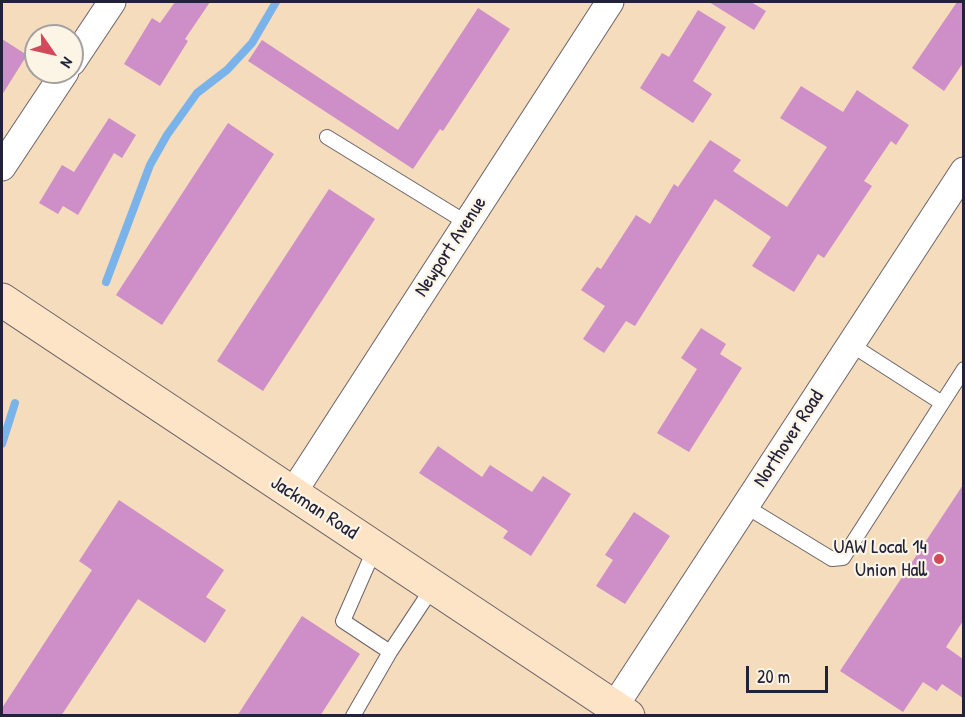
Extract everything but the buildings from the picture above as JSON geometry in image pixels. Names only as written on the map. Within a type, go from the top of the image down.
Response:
[{"type":"main road","name":"Jackman Road","points":[[2,300],[621,711]]},
{"type":"street","points":[[84,44],[112,2]]},
{"type":"street","name":"Newport Avenue","points":[[292,494],[610,2]]},
{"type":"street","points":[[2,167],[57,84]]},
{"type":"street","name":"Northover Road","points":[[621,711],[745,506],[963,171]]},
{"type":"lane","points":[[327,137],[467,224]]},
{"type":"lane","points":[[850,344],[942,403]]},
{"type":"lane","points":[[745,506],[832,559],[843,558],[963,369]]},
{"type":"lane","points":[[375,548],[343,621],[390,652]]},
{"type":"lane","points":[[353,716],[390,652],[434,587]]},
{"type":"waterway","points":[[106,282],[150,165],[167,135],[197,93],[227,70],[252,43],[276,2]]},
{"type":"waterway","points":[[2,444],[15,403]]},
{"type":"place","name":"UAW Local 14 Union Hall","points":[[939,559]]}]
